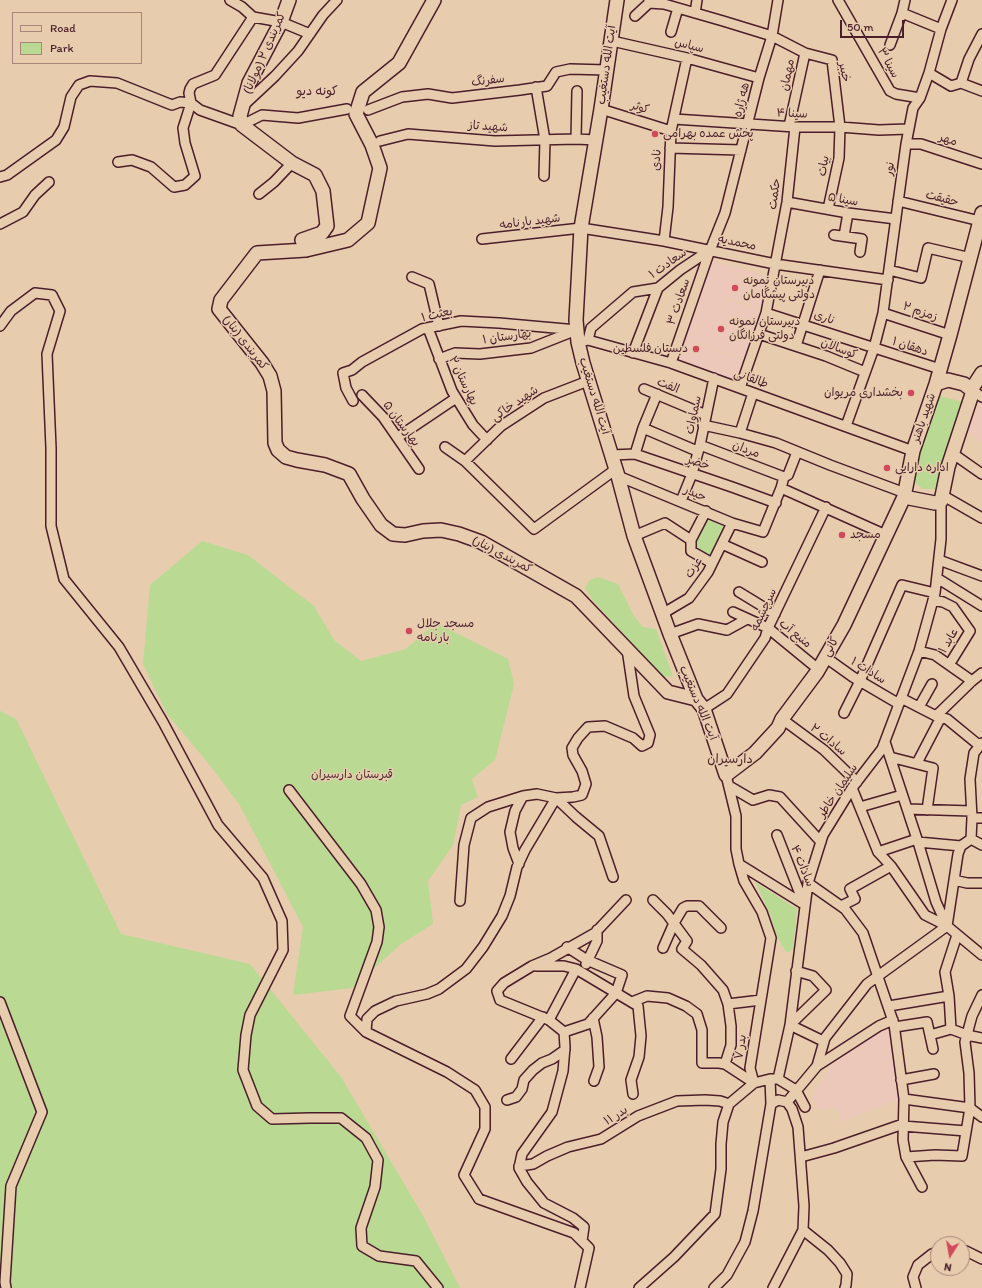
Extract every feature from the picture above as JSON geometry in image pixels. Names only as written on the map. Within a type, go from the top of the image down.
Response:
[{"type":"street","points":[[230,0],[243,3],[253,17],[280,22],[310,34]]},
{"type":"street","name":"کمربندی ۲ (مولانا)","points":[[242,125],[240,116],[249,83],[280,22],[289,0]]},
{"type":"street","points":[[242,106],[275,76],[298,51],[337,0]]},
{"type":"street","name":"کمربندی (بنار)","points":[[434,0],[399,63],[363,92],[356,114],[372,145],[380,168],[368,223],[348,240],[304,245],[257,253],[220,300],[219,309],[262,363],[270,376],[274,390],[275,443],[278,450],[286,457],[326,466],[349,474],[363,499],[381,525],[392,534],[405,535],[423,531],[440,530],[459,534],[481,542],[576,596],[668,692],[700,704]]},
{"type":"street","name":"آیت الله دستغیب","points":[[617,0],[612,41],[581,228],[576,320],[581,338],[588,381],[612,455],[634,536],[662,614],[700,704],[728,780]]},
{"type":"street","points":[[695,13],[697,0]]},
{"type":"street","name":"هه ژاره","points":[[710,250],[725,213],[759,78],[772,36],[778,0]]},
{"type":"street","name":"سینا ۳","points":[[838,0],[890,91],[896,94],[920,98]]},
{"type":"street","points":[[890,45],[902,13],[905,0]]},
{"type":"street","name":"نور","points":[[846,426],[864,372],[874,348],[883,312],[908,129],[913,108],[920,98],[929,74],[941,29],[952,0]]},
{"type":"street","points":[[635,16],[649,2]]},
{"type":"street","name":"خیبر","points":[[649,2],[664,4],[772,36],[805,53],[832,60],[840,127]]},
{"type":"street","points":[[671,32],[678,8]]},
{"type":"street","points":[[902,13],[941,29]]},
{"type":"street","points":[[118,162],[132,160],[151,167],[174,187],[185,184],[194,176],[185,144],[183,128],[191,103],[189,93],[193,84],[215,75],[253,17]]},
{"type":"street","points":[[961,83],[969,59],[982,34]]},
{"type":"street","name":"سپاس","points":[[612,41],[687,58],[759,78]]},
{"type":"street","name":"مهمان","points":[[792,126],[805,53]]},
{"type":"street","name":"نادی","points":[[664,241],[668,206],[671,131],[687,58]]},
{"type":"street","name":"سفرنگ","points":[[368,110],[402,97],[428,94],[452,98],[547,86],[556,72],[570,69],[607,70]]},
{"type":"street","points":[[929,74],[951,86],[961,83],[982,91]]},
{"type":"street","points":[[0,177],[7,175],[56,140],[64,127],[71,96],[79,85],[90,81],[117,83],[172,105],[180,102],[191,103],[200,110],[242,125],[292,163],[315,175],[323,191],[327,226],[322,233],[304,245]]},
{"type":"street","points":[[536,87],[545,140],[544,176]]},
{"type":"street","points":[[576,139],[577,90]]},
{"type":"street","name":"کوثر","points":[[601,108],[671,131]]},
{"type":"street","points":[[242,125],[262,115],[298,118],[347,109]]},
{"type":"street","name":"سینا ۴","points":[[674,119],[879,130],[908,129]]},
{"type":"street","name":"حکمت","points":[[740,388],[766,313],[787,202],[792,126]]},
{"type":"street","name":"بیات","points":[[828,209],[839,158],[840,127]]},
{"type":"street","name":"شهید تاز","points":[[380,141],[408,134],[496,141],[596,140]]},
{"type":"street","name":"مهر","points":[[906,144],[921,144],[982,164]]},
{"type":"street","points":[[670,148],[741,150]]},
{"type":"street","points":[[259,194],[274,182],[292,163]]},
{"type":"street","points":[[0,224],[24,212],[35,195],[49,182]]},
{"type":"street","name":"حقیقت","points":[[898,201],[981,217]]},
{"type":"street","name":"سینا ۵","points":[[787,202],[848,213],[896,219]]},
{"type":"street","points":[[844,236],[848,213]]},
{"type":"street","name":"شهید باهنر","points":[[904,495],[913,451],[936,384],[981,217]]},
{"type":"street","name":"شهید بارنامه","points":[[482,239],[581,228]]},
{"type":"street","name":"محمدیه","points":[[581,228],[664,241],[775,264],[888,280]]},
{"type":"street","points":[[834,235],[862,239],[860,252]]},
{"type":"street","points":[[889,270],[921,278],[928,248],[971,258]]},
{"type":"street","name":"سعادت ۱","points":[[581,338],[633,292],[658,288],[680,270],[710,250]]},
{"type":"street","name":"سعادت ۳","points":[[672,363],[710,250]]},
{"type":"street","points":[[796,346],[820,270]]},
{"type":"street","points":[[412,277],[428,284],[439,326]]},
{"type":"street","points":[[633,353],[658,288]]},
{"type":"street","points":[[0,326],[11,311],[35,292],[52,295],[60,311],[47,354],[51,448],[51,526],[64,579],[119,647],[163,722],[218,825],[263,878],[282,921],[283,950],[250,1015],[246,1035],[242,1070],[257,1106],[272,1119],[341,1118],[366,1138],[378,1160],[374,1187],[361,1228],[362,1246],[379,1256],[416,1261],[438,1288]]},
{"type":"street","name":"زمزم ۲","points":[[883,312],[950,335]]},
{"type":"street","name":"ناری","points":[[766,313],[874,348]]},
{"type":"street","name":"بعثت ۱","points":[[353,401],[346,388],[343,373],[352,370],[362,362],[422,329],[461,321],[499,323],[581,338]]},
{"type":"street","name":"بهارستان ۲","points":[[428,328],[438,359],[452,391],[473,425],[487,440]]},
{"type":"street","name":"کوسالان","points":[[759,334],[796,346],[864,372]]},
{"type":"street","name":"طالقانی","points":[[581,338],[672,363],[913,451]]},
{"type":"street","name":"بهارستان ۱","points":[[438,359],[455,353],[480,354],[531,348],[581,338]]},
{"type":"street","name":"دهقان ۱","points":[[874,348],[940,369]]},
{"type":"street","points":[[703,425],[776,443],[904,495],[935,503],[941,498],[952,453],[976,393],[982,373]]},
{"type":"street","name":"سماوات","points":[[682,501],[692,474],[714,378]]},
{"type":"street","name":"شهید باهنر","points":[[936,384],[948,380],[964,384],[976,393]]},
{"type":"street","name":"شهید خاکی","points":[[465,461],[501,426],[544,398],[588,381]]},
{"type":"street","name":"الفت","points":[[644,389],[706,415]]},
{"type":"street","points":[[740,433],[753,393]]},
{"type":"street","points":[[635,454],[643,428],[657,394]]},
{"type":"street","name":"بهارستان ۵","points":[[362,395],[384,416],[419,469]]},
{"type":"street","points":[[398,438],[456,398]]},
{"type":"street","name":"مردان","points":[[643,428],[784,477]]},
{"type":"street","points":[[445,447],[465,461],[534,529],[617,472]]},
{"type":"street","points":[[776,503],[782,488],[784,477],[788,475],[797,452]]},
{"type":"street","points":[[952,453],[982,474]]},
{"type":"street","name":"خضر","points":[[612,455],[635,454],[776,503]]},
{"type":"street","name":"حیدر","points":[[617,472],[732,523],[763,532],[776,503]]},
{"type":"street","points":[[782,488],[886,535]]},
{"type":"street","name":"کانی","points":[[728,780],[778,728],[782,719],[822,663],[844,625],[904,495]]},
{"type":"street","points":[[941,498],[982,518]]},
{"type":"street","name":"سلیمان خاطر","points":[[714,1288],[727,1275],[745,1242],[753,1211],[774,1079],[790,1025],[808,883],[823,835],[855,785],[882,749],[919,651],[934,596],[937,578],[941,539],[941,498]]},
{"type":"street","name":"سرچشمه","points":[[700,704],[727,694],[765,638],[768,628],[826,507]]},
{"type":"street","points":[[706,511],[691,540],[691,551],[712,563]]},
{"type":"street","points":[[634,536],[665,523],[691,540]]},
{"type":"street","name":"عزت","points":[[662,614],[689,598],[708,572],[732,523]]},
{"type":"street","points":[[722,544],[762,562]]},
{"type":"street","points":[[939,560],[982,576]]},
{"type":"street","points":[[937,578],[982,606]]},
{"type":"street","points":[[844,713],[860,681],[902,585],[934,596]]},
{"type":"street","points":[[739,592],[775,614]]},
{"type":"street","name":"عابد ۱","points":[[934,596],[953,607],[970,631],[949,665]]},
{"type":"street","name":"منبع آب","points":[[733,612],[768,628],[822,663]]},
{"type":"street","points":[[670,634],[698,624],[727,630],[747,619]]},
{"type":"street","points":[[460,901],[464,845],[471,818],[488,807],[523,796],[537,794],[556,798],[582,795],[586,784],[582,771],[573,755],[572,748],[578,738],[588,727],[606,726],[633,738],[642,746],[648,743],[650,735],[634,696],[627,649]]},
{"type":"street","points":[[919,651],[935,655],[972,681]]},
{"type":"street","name":"سادات ۱","points":[[822,663],[900,701],[938,717],[947,719],[981,744]]},
{"type":"street","points":[[917,763],[938,717],[972,681],[982,673]]},
{"type":"street","points":[[919,708],[932,684]]},
{"type":"street","name":"سادات ۲","points":[[782,719],[824,750],[855,785]]},
{"type":"street","points":[[885,742],[936,902],[947,926]]},
{"type":"street","points":[[971,839],[970,779],[974,753],[981,744]]},
{"type":"street","points":[[890,757],[933,768],[927,810]]},
{"type":"street","points":[[728,780],[753,800],[769,795],[780,797],[821,842]]},
{"type":"street","name":"بدر ۷","points":[[728,780],[736,816],[736,849],[738,864],[744,881],[762,912],[771,938],[750,1068],[754,1083]]},
{"type":"street","points":[[855,785],[860,807],[878,852],[891,866],[925,915],[947,926],[982,954]]},
{"type":"street","points":[[289,790],[361,884],[376,910],[380,927],[377,942],[350,1016],[366,1032],[447,1072],[475,1090],[485,1107],[484,1129],[464,1175],[480,1199],[574,1233],[589,1248],[580,1288]]},
{"type":"street","points":[[860,807],[902,795]]},
{"type":"street","points":[[519,864],[513,848],[510,832],[515,811],[523,796]]},
{"type":"street","points":[[366,1032],[367,1019],[375,1011],[396,1001],[427,994],[439,989],[466,970],[483,947],[502,916],[510,896],[519,864],[556,798]]},
{"type":"street","points":[[556,798],[599,836],[613,877]]},
{"type":"street","points":[[907,809],[971,815],[982,818]]},
{"type":"street","name":"سادات ۴","points":[[776,835],[805,905]]},
{"type":"street","points":[[971,839],[982,845]]},
{"type":"street","points":[[817,1066],[823,1041],[867,984],[947,926],[958,854],[961,846],[971,839]]},
{"type":"street","points":[[878,852],[917,841],[961,846]]},
{"type":"street","points":[[738,864],[805,905]]},
{"type":"street","points":[[841,906],[855,898],[850,889],[891,866]]},
{"type":"street","points":[[954,880],[967,883],[982,882]]},
{"type":"street","points":[[808,883],[845,909],[863,933],[879,975],[894,1023],[904,1099],[903,1140],[906,1157],[922,1187]]},
{"type":"street","points":[[582,1241],[584,1227],[573,1218],[544,1203],[527,1182],[519,1168],[522,1154],[552,1112],[564,1071],[564,1032],[546,1018],[500,1000],[497,991],[504,983],[532,966],[552,958],[597,930],[626,900]]},
{"type":"street","points":[[653,900],[667,914],[687,941],[682,949],[701,965],[723,990],[728,1004],[731,1045],[725,1064]]},
{"type":"street","points":[[663,948],[674,923],[683,908],[687,906],[699,906],[721,928]]},
{"type":"street","points":[[511,1059],[546,1018],[587,960],[597,941],[597,930]]},
{"type":"street","points":[[951,1029],[949,996],[945,972],[957,935]]},
{"type":"street","points":[[564,1032],[588,1024],[616,992],[622,975],[587,960],[567,948]]},
{"type":"street","points":[[532,966],[564,966],[579,971],[638,1006],[641,1036],[638,1057],[631,1080],[633,1094]]},
{"type":"street","points":[[796,971],[813,976],[826,990],[790,1025],[823,1041]]},
{"type":"street","points":[[906,1157],[935,1155],[962,1156],[970,1108],[969,1073],[965,1042],[972,1016],[982,995]]},
{"type":"street","points":[[632,1002],[647,996],[668,998],[686,1006],[697,1014],[702,1030],[702,1063],[725,1064],[754,1083]]},
{"type":"street","points":[[889,1006],[949,996]]},
{"type":"street","points":[[728,1004],[761,1000]]},
{"type":"street","points":[[0,1002],[42,1112],[11,1186],[5,1282],[6,1288]]},
{"type":"street","points":[[593,1018],[597,1036],[599,1067],[594,1081]]},
{"type":"street","points":[[787,1102],[817,1066],[879,1026],[894,1023],[927,1022],[933,1049]]},
{"type":"street","points":[[930,1035],[951,1029],[967,1035],[982,1038]]},
{"type":"street","points":[[507,1100],[516,1097],[522,1089],[524,1080],[533,1070],[565,1050]]},
{"type":"street","points":[[901,1080],[934,1074]]},
{"type":"street","points":[[639,1288],[674,1257],[715,1214],[723,1122],[729,1104],[754,1083],[774,1079],[796,1090],[806,1106]]},
{"type":"street","points":[[904,1099],[970,1108],[982,1117]]},
{"type":"street","name":"بدر ۱۱","points":[[519,1166],[533,1164],[568,1147],[602,1139],[638,1116],[677,1101],[705,1100],[720,1101],[729,1104]]},
{"type":"street","points":[[771,1104],[778,1100],[787,1102],[792,1109],[798,1127],[804,1206],[803,1230],[773,1288]]},
{"type":"street","points":[[801,1157],[834,1148],[903,1125],[966,1131]]},
{"type":"street","points":[[803,1230],[828,1250],[840,1263],[847,1274],[846,1285],[844,1288]]},
{"type":"street","points":[[970,1253],[982,1259]]},
{"type":"street","points":[[916,1288],[913,1277],[918,1265],[930,1256]]},
{"type":"shaded area","points":[[711,260],[773,279],[763,311],[726,297],[719,320],[727,299],[763,312],[747,361],[682,337],[691,312],[708,317],[692,312]]},
{"type":"shaded area","name":"دبستان فلسطین","points":[[682,338],[747,362],[739,383],[675,361]]},
{"type":"shaded area","points":[[979,402],[982,404],[982,442],[968,432]]},
{"type":"shaded area","points":[[890,1025],[899,1099],[841,1122],[837,1107],[819,1110],[812,1098],[829,1068],[831,1060]]},
{"type":"green space","points":[[940,396],[963,402],[951,446],[936,489],[923,489],[913,481],[918,459]]},
{"type":"green space","points":[[706,519],[726,527],[712,556],[695,548],[693,542]]},
{"type":"green space","name":"قبرستان دارسیران","points":[[202,541],[248,555],[314,606],[334,640],[361,661],[406,649],[436,623],[508,659],[514,684],[495,760],[472,779],[478,797],[461,805],[453,845],[428,881],[433,924],[401,944],[352,988],[293,995],[303,927],[239,804],[208,763],[167,714],[143,664],[150,585]]},
{"type":"green space","points":[[598,577],[618,584],[634,616],[643,627],[656,629],[673,676],[664,677],[594,602],[585,588],[590,580]]},
{"type":"green space","points":[[0,711],[16,719],[121,934],[250,964],[341,1077],[425,1219],[460,1288],[0,1288]]},
{"type":"green space","points":[[755,882],[797,909],[793,949],[787,953],[778,939],[770,914]]},
{"type":"place","name":"پخش عمده بهرامی","points":[[655,134]]},
{"type":"place","name":"دبیرستان نمونه دولتی پیشگامان","points":[[735,288]]},
{"type":"place","name":"دبیرستان نمونه دولتی فرزانگان","points":[[721,329]]},
{"type":"place","name":"دبستان فلسطین","points":[[696,349]]},
{"type":"place","name":"بخشداری مریوان","points":[[911,393]]},
{"type":"place","name":"اداره دارایی","points":[[887,468]]},
{"type":"place","name":"مسجد","points":[[842,535]]},
{"type":"place","name":"مسجد جلال بارنامه","points":[[409,631]]},
{"type":"district","name":"کونه دیو","points":[[317,92]]},
{"type":"district","name":"دارسیران","points":[[730,760]]}]
